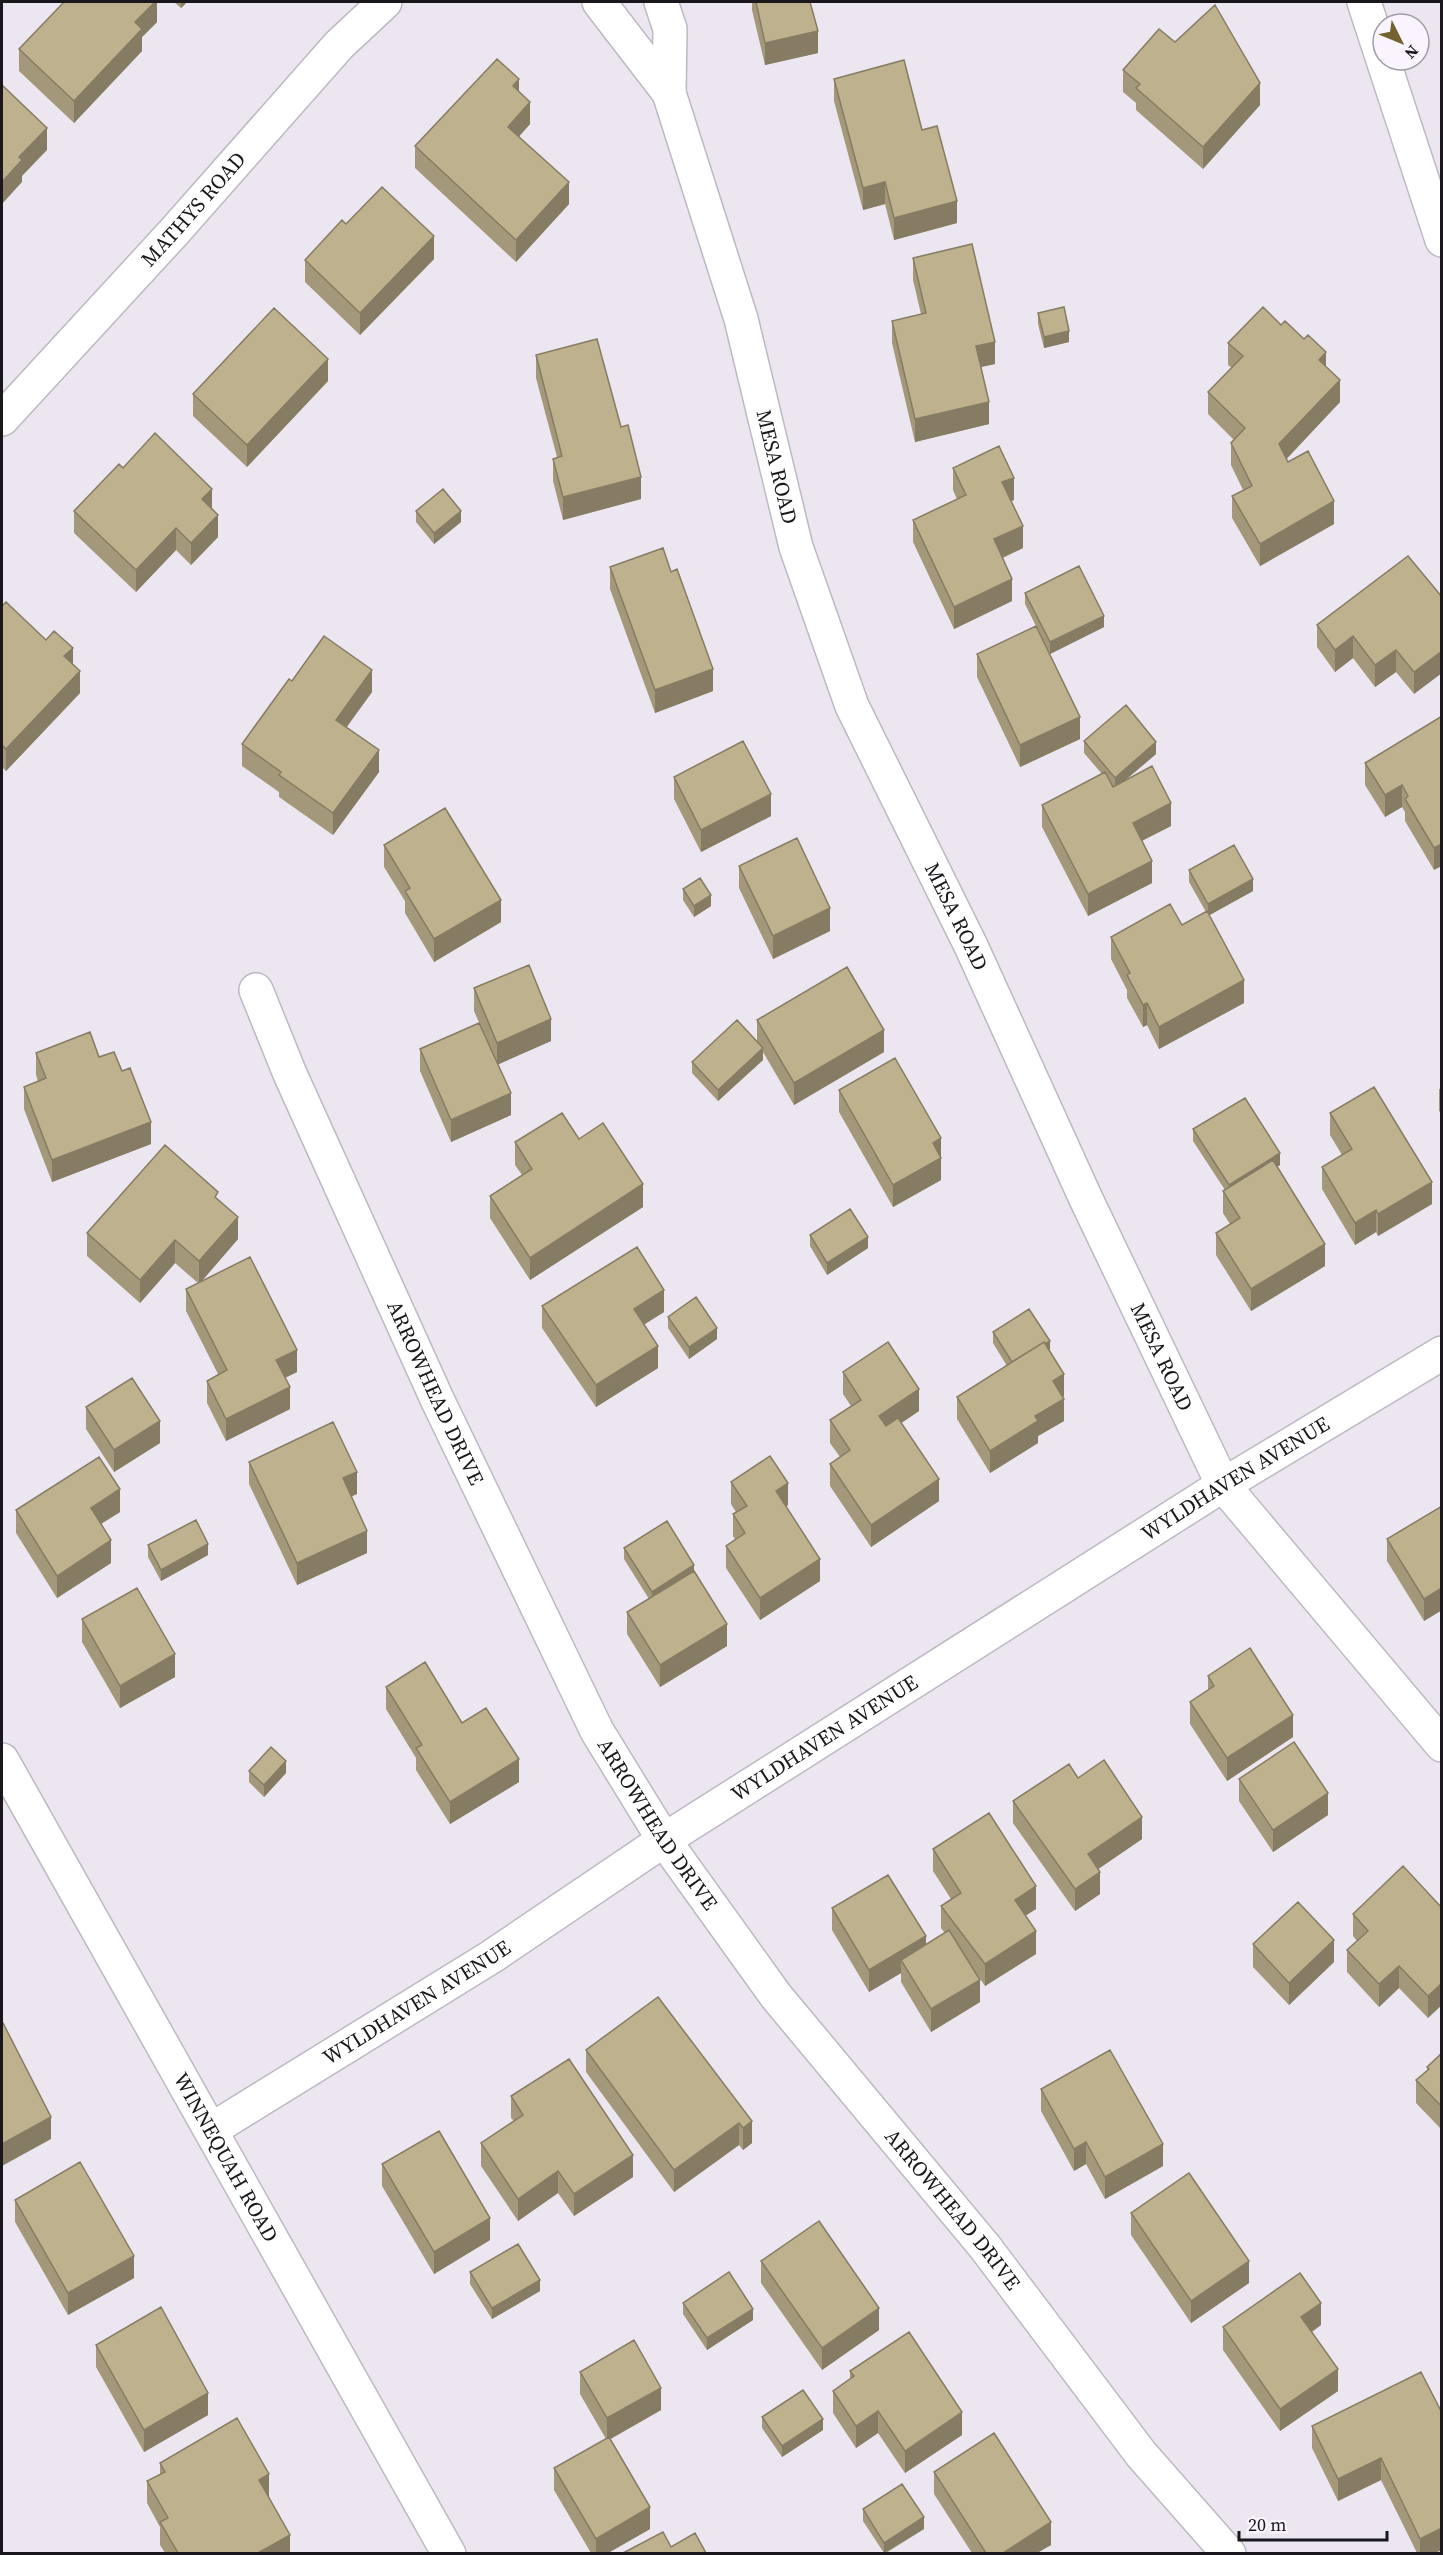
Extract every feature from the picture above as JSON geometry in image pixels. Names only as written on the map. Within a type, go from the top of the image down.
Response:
[{"type":"street","name":"MATHYS ROAD","points":[[2,419],[174,232],[339,45],[385,2]]},
{"type":"street","points":[[661,2],[670,28],[669,93]]},
{"type":"street","points":[[1364,2],[1442,240]]},
{"type":"street","name":"MESA ROAD","points":[[606,11],[669,93],[741,320],[796,547],[852,706],[971,946],[1086,1199],[1223,1485],[1442,1744]]},
{"type":"street","name":"ARROWHEAD DRIVE","points":[[256,990],[290,1074],[437,1399],[597,1731],[664,1840],[776,1996],[985,2247],[1141,2454],[1229,2553]]},
{"type":"street","name":"WYLDHAVEN AVENUE","points":[[211,2130],[491,1957],[664,1840],[1223,1485],[1442,1353]]},
{"type":"street","name":"WINNEQUAH ROAD","points":[[2,1761],[449,2553]]},
{"type":"building","points":[[64,2],[155,2],[135,22],[142,29],[74,101],[19,49]]},
{"type":"building","points":[[756,2],[810,2],[818,31],[765,43]]},
{"type":"building","points":[[1215,5],[1260,83],[1203,147],[1136,88],[1140,84],[1123,70],[1159,29],[1175,42]]},
{"type":"building","points":[[497,59],[519,79],[513,86],[530,102],[508,127],[569,182],[516,240],[415,146]]},
{"type":"building","points":[[904,60],[922,130],[937,126],[957,201],[894,218],[885,182],[863,188],[834,79]]},
{"type":"building","points":[[2,85],[47,128],[19,157],[22,160],[2,182]]},
{"type":"building","points":[[382,187],[434,236],[360,313],[305,260],[342,220],[346,224]]},
{"type":"building","points":[[972,244],[995,342],[976,346],[989,402],[915,419],[892,321],[926,313],[913,258]]},
{"type":"building","points":[[1064,307],[1069,331],[1044,337],[1038,313]]},
{"type":"building","points":[[1263,307],[1281,325],[1285,321],[1304,339],[1308,335],[1326,352],[1319,360],[1340,380],[1279,444],[1288,462],[1308,451],[1334,501],[1260,544],[1232,496],[1252,486],[1231,443],[1245,428],[1208,392],[1243,356],[1228,343]]},
{"type":"building","points":[[274,308],[328,359],[247,445],[193,394]]},
{"type":"building","points":[[597,339],[621,427],[628,425],[641,477],[563,497],[553,459],[562,456],[536,355]]},
{"type":"building","points":[[155,433],[212,489],[202,499],[218,515],[191,543],[176,528],[136,570],[74,511],[119,464],[123,468]]},
{"type":"building","points":[[999,446],[1014,478],[1002,482],[1023,526],[994,539],[1012,579],[954,607],[913,520],[966,495],[953,468]]},
{"type":"building","points":[[443,489],[461,511],[434,533],[416,511]]},
{"type":"building","points":[[663,548],[671,572],[677,569],[713,669],[655,690],[610,567]]},
{"type":"building","points":[[1408,556],[1442,597],[1442,651],[1414,672],[1396,650],[1375,665],[1353,636],[1335,650],[1317,625]]},
{"type":"building","points":[[1079,566],[1104,616],[1050,642],[1025,593]]},
{"type":"building","points":[[6,602],[46,640],[54,631],[73,648],[64,656],[80,671],[6,749],[2,745],[2,606]]},
{"type":"building","points":[[1036,626],[1080,717],[1020,745],[977,654]]},
{"type":"building","points":[[324,636],[372,670],[336,720],[379,750],[333,813],[279,775],[281,772],[242,744],[289,679],[292,681]]},
{"type":"building","points":[[1126,705],[1156,742],[1115,778],[1084,741]]},
{"type":"building","points":[[1442,716],[1442,844],[1434,848],[1405,799],[1408,796],[1402,785],[1385,795],[1365,763]]},
{"type":"building","points":[[743,741],[771,794],[701,830],[674,777]]},
{"type":"building","points":[[1152,766],[1171,803],[1133,823],[1152,861],[1088,894],[1042,805],[1105,772],[1113,787]]},
{"type":"building","points":[[445,808],[501,900],[434,939],[405,891],[410,888],[384,845]]},
{"type":"building","points":[[797,838],[830,908],[773,936],[739,866]]},
{"type":"building","points":[[1234,845],[1253,879],[1208,904],[1189,870]]},
{"type":"building","points":[[700,878],[711,895],[694,906],[683,889]]},
{"type":"building","points":[[1170,904],[1182,925],[1207,911],[1244,980],[1159,1027],[1147,1003],[1143,1005],[1127,975],[1130,973],[1111,937]]},
{"type":"building","points":[[529,965],[551,1019],[497,1043],[474,988]]},
{"type":"building","points":[[847,967],[884,1030],[794,1083],[757,1020]]},
{"type":"building","points":[[737,1020],[763,1048],[718,1090],[692,1062]]},
{"type":"building","points":[[479,1023],[511,1093],[451,1120],[420,1049]]},
{"type":"building","points":[[90,1032],[99,1057],[114,1052],[122,1071],[130,1068],[151,1122],[52,1160],[24,1087],[46,1078],[36,1053]]},
{"type":"building","points":[[895,1058],[941,1138],[933,1143],[941,1158],[893,1185],[839,1090]]},
{"type":"building","points":[[1374,1087],[1432,1182],[1378,1214],[1376,1210],[1355,1223],[1322,1167],[1352,1149],[1330,1113]]},
{"type":"building","points":[[1245,1098],[1280,1153],[1229,1185],[1193,1129]]},
{"type":"building","points":[[562,1113],[579,1139],[603,1123],[643,1184],[530,1258],[490,1196],[532,1169],[515,1142]]},
{"type":"building","points":[[165,1145],[218,1192],[215,1197],[238,1217],[199,1261],[175,1240],[140,1280],[87,1233]]},
{"type":"building","points":[[1273,1160],[1325,1244],[1251,1289],[1216,1233],[1240,1218],[1223,1191]]},
{"type":"building","points":[[850,1209],[868,1237],[827,1263],[810,1235]]},
{"type":"building","points":[[637,1247],[664,1290],[634,1309],[658,1346],[596,1385],[542,1306]]},
{"type":"building","points":[[250,1257],[297,1350],[276,1360],[290,1387],[226,1419],[207,1381],[227,1370],[186,1289]]},
{"type":"building","points":[[696,1297],[717,1328],[689,1347],[668,1317]]},
{"type":"building","points":[[1029,1309],[1050,1341],[1045,1344],[1044,1342],[1012,1362],[993,1332]]},
{"type":"building","points":[[888,1342],[919,1389],[879,1416],[886,1426],[898,1418],[939,1479],[871,1525],[830,1464],[850,1450],[830,1420],[861,1400],[843,1372]]},
{"type":"building","points":[[1044,1342],[1064,1374],[1053,1381],[1064,1399],[1035,1416],[1038,1421],[990,1451],[957,1397]]},
{"type":"building","points":[[132,1378],[160,1421],[114,1450],[86,1407]]},
{"type":"building","points":[[333,1422],[357,1472],[343,1478],[367,1531],[297,1563],[249,1462]]},
{"type":"building","points":[[770,1456],[788,1483],[776,1491],[820,1559],[760,1598],[726,1546],[745,1533],[733,1514],[747,1506],[731,1482]]},
{"type":"building","points":[[99,1457],[120,1489],[91,1508],[111,1540],[57,1576],[16,1510]]},
{"type":"building","points":[[1442,1506],[1442,1588],[1424,1599],[1387,1539]]},
{"type":"building","points":[[196,1520],[208,1544],[161,1570],[148,1545]]},
{"type":"building","points":[[667,1521],[694,1565],[652,1592],[624,1548]]},
{"type":"building","points":[[694,1571],[727,1624],[660,1665],[627,1612]]},
{"type":"building","points":[[137,1588],[175,1654],[120,1686],[82,1619]]},
{"type":"building","points":[[1250,1648],[1293,1715],[1227,1758],[1190,1702],[1214,1686],[1208,1676]]},
{"type":"building","points":[[425,1662],[462,1723],[486,1708],[519,1759],[450,1802],[416,1748],[422,1745],[386,1687]]},
{"type":"building","points":[[1294,1742],[1328,1793],[1273,1830],[1239,1779]]},
{"type":"building","points":[[271,1747],[286,1761],[264,1785],[249,1771]]},
{"type":"building","points":[[1104,1760],[1142,1817],[1088,1854],[1100,1872],[1075,1889],[1013,1801],[1069,1764],[1078,1778]]},
{"type":"building","points":[[989,1813],[1036,1886],[1015,1900],[1036,1931],[985,1964],[941,1906],[961,1893],[933,1849]]},
{"type":"building","points":[[1403,1866],[1442,1908],[1442,1983],[1428,1996],[1399,1966],[1379,1984],[1347,1950],[1368,1931],[1353,1914]]},
{"type":"building","points":[[888,1875],[926,1936],[869,1970],[832,1908]]},
{"type":"building","points":[[1298,1902],[1334,1940],[1289,1983],[1253,1944]]},
{"type":"building","points":[[949,1930],[980,1980],[931,2009],[901,1960]]},
{"type":"building","points":[[658,1997],[752,2121],[743,2128],[739,2123],[674,2170],[586,2050]]},
{"type":"building","points":[[2,2024],[51,2117],[2,2144]]},
{"type":"building","points":[[1110,2050],[1163,2144],[1105,2177],[1086,2142],[1074,2149],[1041,2089]]},
{"type":"building","points":[[1442,2053],[1442,2107],[1416,2080]]},
{"type":"building","points":[[569,2059],[633,2155],[574,2194],[558,2171],[518,2199],[481,2143],[523,2115],[511,2096]]},
{"type":"building","points":[[439,2131],[490,2218],[434,2252],[382,2164]]},
{"type":"building","points":[[80,2162],[134,2256],[68,2293],[15,2200]]},
{"type":"building","points":[[1189,2173],[1249,2261],[1191,2301],[1131,2213]]},
{"type":"building","points":[[819,2221],[879,2308],[822,2348],[761,2261]]},
{"type":"building","points":[[518,2244],[540,2280],[492,2308],[470,2272]]},
{"type":"building","points":[[729,2272],[753,2309],[707,2338],[683,2303]]},
{"type":"building","points":[[1300,2273],[1321,2303],[1301,2317],[1338,2369],[1280,2409],[1223,2327]]},
{"type":"building","points":[[161,2307],[208,2393],[144,2430],[96,2345]]},
{"type":"building","points":[[909,2332],[962,2412],[905,2451],[878,2411],[856,2426],[833,2391],[854,2376],[850,2371]]},
{"type":"building","points":[[634,2340],[661,2388],[607,2418],[580,2372]]},
{"type":"building","points":[[1421,2372],[1442,2413],[1442,2528],[1420,2539],[1381,2458],[1338,2479],[1312,2426]]},
{"type":"building","points":[[803,2390],[823,2419],[782,2446],[762,2417]]},
{"type":"building","points":[[237,2418],[269,2474],[259,2480],[290,2535],[258,2553],[178,2553],[160,2522],[168,2518],[147,2481],[165,2472],[160,2463]]},
{"type":"building","points":[[994,2433],[1051,2522],[1003,2553],[986,2553],[934,2472]]},
{"type":"building","points":[[609,2437],[650,2507],[596,2539],[554,2468]]},
{"type":"building","points":[[902,2484],[924,2517],[884,2543],[863,2509]]},
{"type":"building","points":[[663,2532],[671,2547],[695,2533],[706,2553],[623,2553]]}]
